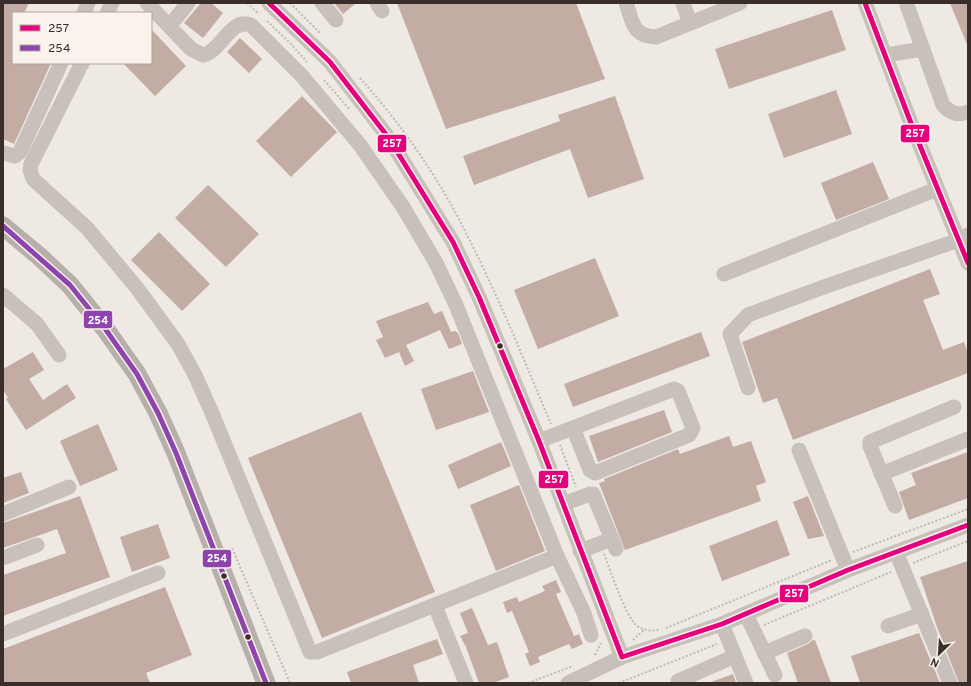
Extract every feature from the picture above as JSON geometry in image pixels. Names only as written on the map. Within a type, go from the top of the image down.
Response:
[{"type":"main road","points":[[3,226],[39,256],[70,285],[106,330],[137,374],[158,413],[176,453],[266,683]]},
{"type":"street","points":[[108,12],[112,3]]},
{"type":"street","points":[[147,3],[191,49],[203,55],[211,51],[237,25],[251,25],[302,76],[360,145],[403,207],[436,263],[456,305],[557,556],[584,613],[591,635]]},
{"type":"street","points":[[176,18],[188,3]]},
{"type":"street","points":[[270,3],[330,62],[388,137],[453,242],[479,297],[539,441],[622,657]]},
{"type":"street","points":[[322,3],[336,20]]},
{"type":"street","points":[[626,3],[636,31],[646,36],[656,37],[740,3]]},
{"type":"street","points":[[683,3],[690,23]]},
{"type":"street","points":[[865,3],[937,189],[963,237],[968,263]]},
{"type":"street","points":[[907,5],[943,105],[947,110],[958,114],[968,112]]},
{"type":"street","points":[[886,55],[923,49]]},
{"type":"street","points":[[3,153],[15,156],[20,152],[61,64]]},
{"type":"street","points":[[81,64],[31,164],[30,170],[33,179],[46,193],[87,228],[137,288],[181,350],[195,375],[212,413],[309,650],[314,653],[435,606],[557,556]]},
{"type":"street","points":[[724,274],[937,189]]},
{"type":"street","points":[[748,388],[730,334],[748,315],[963,237]]},
{"type":"street","points":[[3,295],[37,324],[59,355]]},
{"type":"street","points":[[539,441],[674,389],[678,391],[693,428],[689,436],[595,473],[590,470],[573,428]]},
{"type":"street","points":[[895,506],[870,446],[871,441],[954,407]]},
{"type":"street","points":[[881,474],[968,439]]},
{"type":"street","points":[[799,450],[846,563]]},
{"type":"street","points":[[3,514],[69,487]]},
{"type":"street","points":[[563,504],[590,494],[594,496],[609,544],[580,551]]},
{"type":"street","points":[[568,683],[622,657],[722,624],[746,614],[846,563],[896,552],[968,525]]},
{"type":"street","points":[[3,558],[36,545]]},
{"type":"street","points":[[896,552],[950,683]]},
{"type":"street","points":[[3,634],[158,572]]},
{"type":"street","points":[[435,606],[466,683]]},
{"type":"street","points":[[746,614],[775,675]]},
{"type":"street","points":[[888,626],[922,614]]},
{"type":"street","points":[[722,624],[746,683]]},
{"type":"street","points":[[764,653],[805,636]]},
{"type":"street","points":[[678,681],[735,656]]},
{"type":"path","points":[[290,3],[322,35]]},
{"type":"path","points":[[358,77],[374,94],[427,166],[466,231],[496,294],[556,435],[580,498]]},
{"type":"path","points":[[609,544],[628,614],[635,625],[644,630],[654,631],[846,563],[968,509]]},
{"type":"path","points":[[753,629],[968,541]]},
{"type":"path","points":[[217,556],[232,548],[290,683]]},
{"type":"path","points":[[619,683],[728,639]]},
{"type":"building","points":[[3,3],[29,3],[24,12],[12,12],[12,64],[51,64],[14,144],[3,139]]},
{"type":"building","points":[[201,3],[211,3],[223,13],[203,38],[184,23]]},
{"type":"building","points":[[334,3],[356,3],[343,14]]},
{"type":"building","points":[[397,3],[576,3],[605,79],[446,129]]},
{"type":"building","points":[[950,3],[968,3],[968,47]]},
{"type":"building","points":[[832,10],[846,50],[729,89],[715,49]]},
{"type":"building","points":[[152,30],[186,66],[155,96],[124,64],[152,64]]},
{"type":"building","points":[[240,38],[262,59],[249,73],[227,52]]},
{"type":"building","points":[[836,90],[852,134],[784,158],[768,114]]},
{"type":"building","points":[[302,96],[337,132],[291,177],[256,141]]},
{"type":"building","points":[[615,96],[644,179],[588,198],[570,149],[474,185],[463,156],[560,121],[558,115]]},
{"type":"building","points":[[873,162],[889,199],[836,220],[821,183]]},
{"type":"building","points":[[208,185],[259,234],[226,267],[175,218]]},
{"type":"building","points":[[159,232],[210,284],[182,311],[131,260]]},
{"type":"building","points":[[595,258],[619,316],[538,349],[514,290]]},
{"type":"building","points":[[930,269],[940,294],[923,300],[943,350],[964,342],[968,353],[968,373],[793,440],[777,398],[763,403],[742,342]]},
{"type":"building","points":[[428,302],[434,314],[442,311],[451,332],[455,331],[458,333],[462,344],[449,349],[440,330],[406,345],[414,361],[405,366],[399,352],[385,358],[376,340],[383,337],[376,321]]},
{"type":"building","points":[[701,332],[710,356],[573,407],[564,384]]},
{"type":"building","points":[[33,352],[44,370],[29,379],[43,400],[67,384],[76,398],[26,430],[6,399],[8,398],[3,389],[3,369]]},
{"type":"building","points":[[473,371],[489,412],[436,430],[421,389]]},
{"type":"building","points":[[664,410],[672,432],[598,462],[589,436]]},
{"type":"building","points":[[361,412],[435,592],[322,638],[248,458]]},
{"type":"building","points":[[98,424],[118,470],[80,486],[60,441]]},
{"type":"building","points":[[729,436],[733,447],[751,441],[766,482],[756,486],[761,501],[625,550],[599,483],[605,481],[604,479],[678,449],[680,454]]},
{"type":"building","points":[[501,442],[511,466],[458,489],[448,465]]},
{"type":"building","points":[[968,452],[968,498],[909,520],[899,492],[916,485],[911,473]]},
{"type":"building","points":[[21,472],[29,493],[3,503],[3,478]]},
{"type":"building","points":[[519,485],[545,551],[496,571],[470,505]]},
{"type":"building","points":[[80,496],[110,577],[3,616],[3,575],[66,553],[57,529],[3,548],[3,523]]},
{"type":"building","points":[[808,496],[824,536],[808,539],[793,502]]},
{"type":"building","points":[[777,520],[790,555],[722,581],[709,546]]},
{"type":"building","points":[[158,524],[170,558],[132,572],[120,537]]},
{"type":"building","points":[[968,561],[968,683],[959,683],[937,627],[920,577]]},
{"type":"building","points":[[556,580],[561,592],[556,594],[574,636],[579,634],[583,644],[572,649],[569,644],[538,657],[540,662],[530,666],[525,654],[529,652],[512,611],[507,613],[503,602],[517,597],[519,602],[545,591],[542,586]]},
{"type":"building","points":[[165,587],[192,655],[146,673],[150,683],[3,683],[3,649]]},
{"type":"building","points":[[472,608],[488,645],[497,642],[509,677],[493,683],[479,683],[466,647],[460,636],[468,633],[460,613]]},
{"type":"building","points":[[919,633],[940,683],[860,683],[851,656]]},
{"type":"building","points":[[437,639],[443,654],[413,665],[419,683],[351,683],[347,672]]},
{"type":"building","points":[[815,640],[831,683],[798,683],[787,653],[808,644]]},
{"type":"building","points":[[733,674],[736,683],[711,682]]},
{"type":"transit line","name":"257","points":[[269,3],[330,62],[388,137],[453,242],[479,297],[539,441],[622,657],[722,624],[848,570],[968,525]]},
{"type":"transit line","name":"257","points":[[865,3],[914,131],[968,263]]},
{"type":"transit line","name":"254","points":[[3,226],[70,285],[106,330],[137,374],[158,413],[176,453],[266,683]]}]
